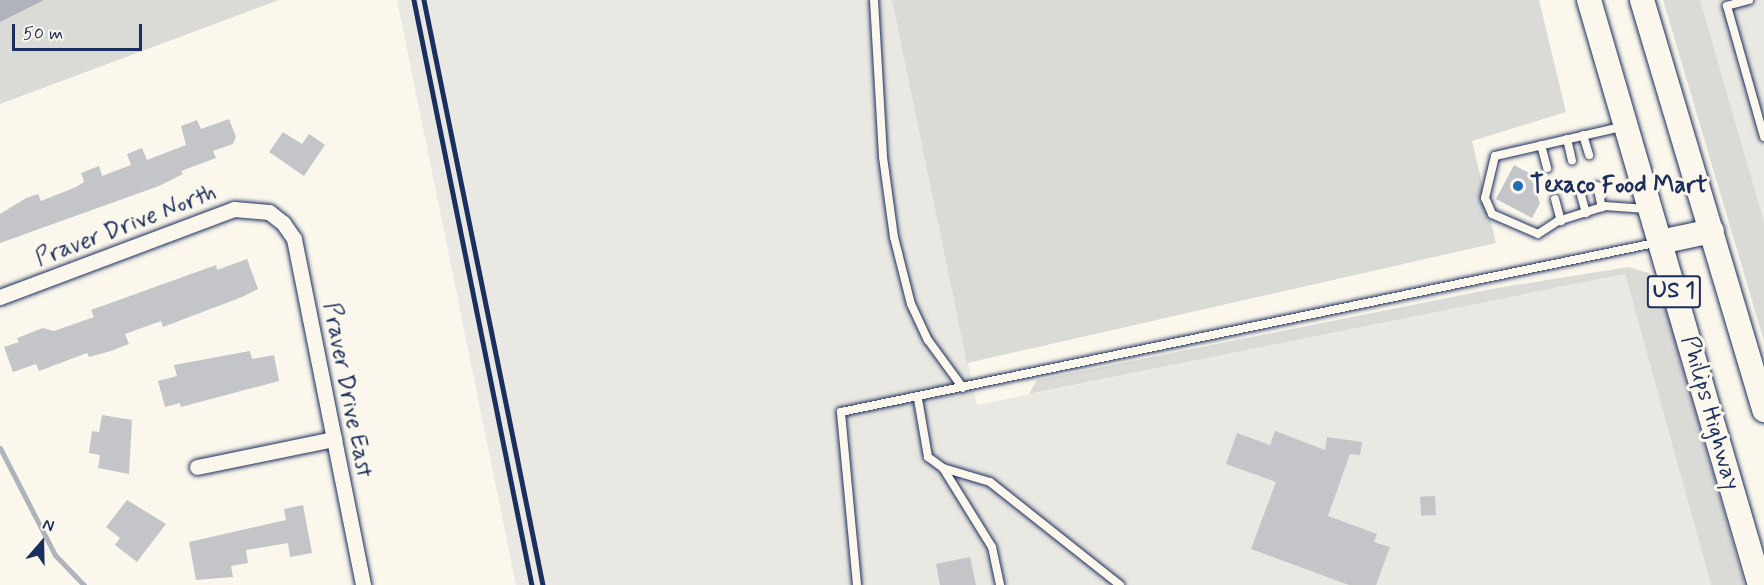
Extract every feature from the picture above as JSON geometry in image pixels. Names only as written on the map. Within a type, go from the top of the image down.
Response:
[{"type":"main road","name":"Philips Highway","points":[[1589,0],[1760,585]]},
{"type":"main road","name":"US 1","points":[[1645,5],[1764,410]]},
{"type":"main road","points":[[1660,242],[1712,231]]},
{"type":"street","name":"Praver Drive North","points":[[0,297],[234,209],[269,212]]},
{"type":"street","name":"Praver Drive East","points":[[269,212],[294,239],[363,585]]},
{"type":"street","points":[[197,467],[334,439]]},
{"type":"lane","points":[[874,0],[883,157],[894,237],[911,304],[927,340],[963,388]]},
{"type":"lane","points":[[1749,0],[1727,6],[1764,137]]},
{"type":"lane","points":[[1626,126],[1495,156],[1485,198],[1492,214],[1538,234],[1561,221],[1602,207],[1650,209]]},
{"type":"lane","points":[[1583,135],[1588,155]]},
{"type":"lane","points":[[1567,139],[1572,160]]},
{"type":"lane","points":[[1541,145],[1547,168]]},
{"type":"lane","points":[[1597,186],[1602,207]]},
{"type":"lane","points":[[1580,192],[1586,213]]},
{"type":"lane","points":[[1555,199],[1561,221]]},
{"type":"lane","points":[[857,585],[841,412],[918,399],[1660,242]]},
{"type":"lane","points":[[918,399],[928,458],[944,468],[990,482],[1120,585]]},
{"type":"lane","points":[[944,468],[992,547],[1000,585]]},
{"type":"shaded area","points":[[0,0],[279,0],[0,104]]},
{"type":"shaded area","points":[[0,0],[44,0],[0,22]]},
{"type":"shaded area","points":[[397,0],[892,0],[977,405],[1625,274],[1711,585],[516,585]]},
{"type":"shaded area","points":[[892,0],[1539,0],[1566,112],[1472,141],[1496,243],[967,363]]},
{"type":"shaded area","points":[[1663,0],[1700,0],[1764,221],[1764,341]]},
{"type":"shaded area","points":[[1700,0],[1764,0],[1764,221]]},
{"type":"shaded area","points":[[1628,267],[1649,273],[1659,285],[1745,585],[1711,585],[1625,274],[1029,394],[1037,380],[1497,288]]},
{"type":"building","points":[[229,119],[236,137],[233,144],[213,151],[216,158],[181,171],[183,174],[159,186],[0,243],[0,214],[26,198],[38,194],[41,201],[76,187],[84,182],[81,173],[99,166],[102,176],[131,165],[127,154],[142,148],[147,160],[186,145],[181,126],[197,120],[201,129]]},
{"type":"building","points":[[283,132],[302,144],[309,134],[325,145],[304,176],[269,152]]},
{"type":"building","name":"Texaco Food Mart","points":[[1514,165],[1529,173],[1540,203],[1532,218],[1496,199]]},
{"type":"building","points":[[247,259],[258,289],[242,297],[163,327],[161,321],[125,334],[129,344],[111,351],[89,357],[87,353],[39,371],[36,364],[13,372],[4,347],[19,342],[17,338],[43,328],[54,331],[94,317],[91,310],[216,265],[217,270]]},
{"type":"building","points":[[250,351],[252,359],[274,355],[279,381],[181,407],[180,403],[165,407],[158,381],[177,376],[174,365]]},
{"type":"building","points":[[102,415],[132,420],[129,474],[98,468],[100,455],[89,453],[92,431],[99,432]]},
{"type":"building","points":[[1275,431],[1325,450],[1327,437],[1362,442],[1360,455],[1350,454],[1328,516],[1377,534],[1374,542],[1390,547],[1376,585],[1349,585],[1251,549],[1276,482],[1226,464],[1237,433],[1270,445]]},
{"type":"building","points":[[1435,496],[1436,515],[1421,516],[1420,497]]},
{"type":"building","points":[[127,500],[166,524],[137,562],[115,545],[120,538],[106,527]]},
{"type":"building","points":[[303,505],[312,553],[290,557],[288,543],[246,550],[248,563],[231,566],[233,577],[196,580],[189,542],[286,520],[284,509]]},
{"type":"building","points":[[970,557],[976,585],[940,585],[936,564]]},
{"type":"waterway","points":[[0,448],[55,555],[84,585]]},
{"type":"railway","points":[[414,0],[532,585]]},
{"type":"railway","points":[[424,0],[543,585]]},
{"type":"place","name":"Texaco Food Mart","points":[[1518,186]]}]
